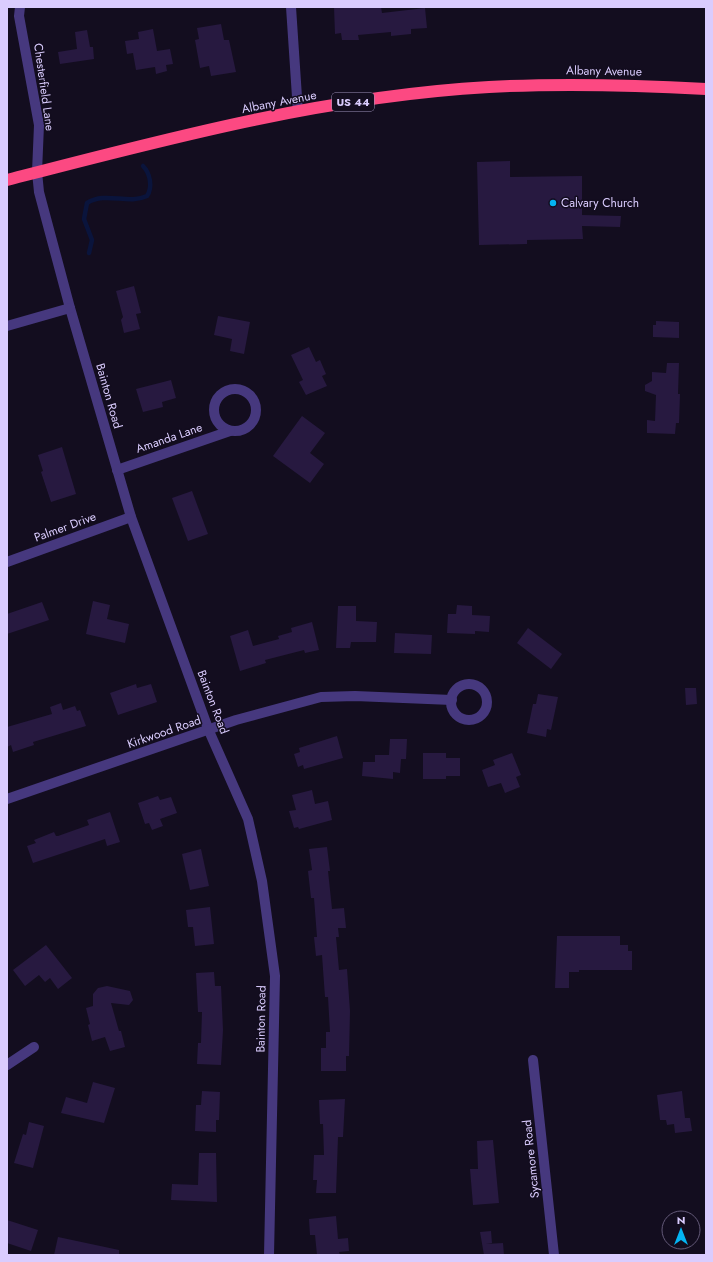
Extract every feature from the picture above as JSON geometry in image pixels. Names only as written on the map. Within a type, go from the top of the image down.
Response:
[{"type":"highway","name":"Albany Avenue","points":[[7,180],[192,133],[298,112],[385,98],[488,87],[561,84],[706,89]]},
{"type":"street","name":"Chesterfield Lane","points":[[20,7],[19,16],[39,125],[37,172]]},
{"type":"street","points":[[291,7],[298,112]]},
{"type":"street","name":"Bainton Road","points":[[37,172],[39,192],[70,308],[131,517],[210,731],[248,819],[262,882],[275,976],[269,1255]]},
{"type":"street","points":[[7,326],[70,308]]},
{"type":"street","name":"Amanda Lane","points":[[117,470],[230,431],[244,430],[254,420],[256,413],[253,399],[241,390],[235,389],[222,393],[214,404],[215,418],[223,428],[230,431]]},
{"type":"street","name":"Palmer Drive","points":[[7,562],[131,517]]},
{"type":"street","name":"Kirkwood Road","points":[[7,799],[210,731],[236,720],[321,697],[355,696],[452,700]]},
{"type":"street","points":[[7,1065],[34,1047]]},
{"type":"street","name":"Sycamore Road","points":[[533,1060],[554,1255]]},
{"type":"building","points":[[334,7],[381,7],[382,13],[425,8],[427,28],[411,29],[411,34],[391,36],[391,32],[358,35],[359,40],[342,40],[341,33],[335,34]]},
{"type":"building","points":[[221,24],[224,40],[229,40],[236,72],[211,76],[209,66],[200,68],[195,40],[199,39],[197,28]]},
{"type":"building","points":[[153,29],[157,51],[170,49],[173,64],[166,65],[167,71],[156,74],[155,67],[136,70],[133,53],[127,54],[125,41],[139,39],[138,32]]},
{"type":"building","points":[[87,30],[90,47],[93,47],[94,59],[60,64],[58,52],[77,49],[75,32]]},
{"type":"building","name":"Calvary Church","points":[[510,161],[510,177],[582,176],[582,215],[621,216],[620,227],[582,226],[583,239],[527,240],[527,244],[479,245],[477,162]]},
{"type":"building","points":[[134,286],[141,313],[136,314],[140,329],[124,333],[121,320],[123,317],[116,291]]},
{"type":"building","points":[[218,316],[250,322],[244,354],[230,351],[232,339],[214,335]]},
{"type":"building","points":[[656,321],[679,322],[679,338],[653,337],[653,325],[656,325]]},
{"type":"building","points":[[309,347],[316,362],[320,360],[326,374],[322,376],[327,386],[306,395],[299,382],[303,380],[291,355]]},
{"type":"building","points":[[667,363],[679,363],[679,423],[676,423],[675,434],[647,433],[647,420],[655,421],[656,395],[645,391],[645,385],[652,381],[652,372],[666,373]]},
{"type":"building","points":[[171,380],[176,398],[162,402],[163,407],[143,412],[136,389]]},
{"type":"building","points":[[302,416],[325,433],[310,453],[324,464],[310,483],[273,456]]},
{"type":"building","points":[[62,447],[76,494],[51,502],[41,472],[43,471],[38,455]]},
{"type":"building","points":[[192,491],[208,534],[188,541],[172,498]]},
{"type":"building","points":[[93,601],[110,605],[107,619],[129,624],[125,643],[86,634]]},
{"type":"building","points":[[42,602],[49,620],[7,634],[7,614]]},
{"type":"building","points":[[457,605],[472,606],[472,615],[490,616],[489,632],[475,631],[475,634],[447,633],[448,614],[456,614]]},
{"type":"building","points":[[338,606],[356,606],[356,621],[377,622],[376,642],[351,642],[350,648],[336,648]]},
{"type":"building","points":[[312,622],[319,650],[305,653],[304,650],[265,660],[266,663],[240,671],[230,636],[248,630],[253,646],[279,639],[278,636],[292,632],[291,628]]},
{"type":"building","points":[[528,628],[562,654],[551,669],[517,643]]},
{"type":"building","points":[[395,633],[432,635],[431,654],[394,653]]},
{"type":"building","points":[[136,684],[137,688],[151,684],[157,702],[118,715],[110,693]]},
{"type":"building","points":[[685,688],[696,688],[697,704],[686,705]]},
{"type":"building","points":[[538,694],[558,697],[551,730],[547,729],[546,737],[527,733],[533,704],[536,704]]},
{"type":"building","points":[[61,703],[63,710],[75,706],[77,711],[80,710],[86,726],[33,742],[34,745],[13,752],[11,745],[7,747],[7,727],[52,714],[50,707]]},
{"type":"building","points":[[337,736],[343,758],[304,769],[303,765],[298,767],[294,754],[300,752],[299,748]]},
{"type":"building","points":[[390,739],[407,739],[406,759],[401,759],[400,773],[393,772],[393,779],[362,776],[363,762],[375,762],[375,755],[389,755]]},
{"type":"building","points":[[423,753],[446,753],[446,758],[460,758],[460,776],[446,776],[446,779],[423,779]]},
{"type":"building","points":[[512,753],[521,775],[516,777],[520,787],[505,793],[501,783],[488,787],[482,770],[495,765],[493,760]]},
{"type":"building","points":[[312,790],[315,804],[328,801],[332,820],[299,829],[298,827],[294,828],[289,811],[296,810],[292,795]]},
{"type":"building","points":[[158,796],[160,800],[171,797],[177,813],[160,819],[163,826],[152,830],[149,823],[145,824],[138,803]]},
{"type":"building","points":[[110,812],[120,842],[107,846],[105,839],[33,863],[27,846],[36,843],[34,840],[54,832],[56,836],[58,836],[89,825],[87,820]]},
{"type":"building","points":[[327,847],[332,909],[344,908],[346,928],[338,928],[339,937],[336,937],[339,970],[347,969],[350,1011],[349,1056],[346,1056],[346,1071],[321,1071],[321,1048],[326,1048],[326,1032],[330,1032],[328,997],[325,997],[322,955],[316,956],[314,937],[317,937],[314,898],[311,898],[308,871],[312,870],[309,849]]},
{"type":"building","points":[[201,849],[209,886],[190,890],[182,854]]},
{"type":"building","points":[[210,907],[214,944],[195,946],[193,927],[188,927],[186,910]]},
{"type":"building","points":[[557,936],[620,936],[620,945],[628,945],[628,951],[632,951],[632,970],[579,970],[579,972],[569,972],[569,988],[555,988]]},
{"type":"building","points":[[46,945],[72,978],[58,989],[50,978],[45,982],[39,975],[25,986],[13,970]]},
{"type":"building","points":[[214,972],[215,986],[221,986],[223,1030],[221,1065],[197,1064],[198,1043],[201,1043],[202,1012],[198,1012],[196,973]]},
{"type":"building","points":[[107,986],[130,991],[133,1000],[129,1005],[111,1003],[125,1047],[110,1051],[105,1037],[92,1041],[86,1008],[93,1006],[93,994],[98,988]]},
{"type":"building","points":[[93,1082],[115,1088],[104,1123],[61,1113],[66,1097],[87,1103]]},
{"type":"building","points":[[202,1091],[220,1092],[219,1120],[216,1120],[216,1132],[195,1131],[196,1105],[201,1105]]},
{"type":"building","points":[[682,1091],[685,1118],[690,1118],[692,1131],[675,1133],[674,1124],[667,1125],[666,1120],[660,1120],[657,1095]]},
{"type":"building","points":[[345,1099],[343,1137],[338,1137],[336,1193],[316,1193],[317,1180],[313,1180],[314,1155],[324,1155],[323,1124],[320,1124],[319,1100]]},
{"type":"building","points":[[29,1122],[44,1126],[33,1168],[14,1163],[23,1134],[26,1135]]},
{"type":"building","points":[[493,1140],[499,1203],[473,1205],[470,1169],[478,1169],[477,1141]]},
{"type":"building","points":[[199,1153],[216,1153],[217,1202],[171,1200],[172,1184],[198,1185]]},
{"type":"building","points":[[336,1216],[338,1239],[348,1238],[349,1251],[339,1252],[340,1255],[317,1255],[315,1235],[310,1235],[309,1219]]},
{"type":"building","points":[[7,1220],[38,1230],[31,1251],[7,1243]]},
{"type":"building","points":[[491,1231],[492,1243],[486,1244],[503,1243],[504,1255],[484,1255],[480,1232]]},
{"type":"building","points":[[58,1237],[119,1250],[119,1255],[54,1255]]},
{"type":"waterway","points":[[89,253],[92,240],[84,219],[87,203],[102,198],[132,199],[147,196],[150,188],[150,180],[143,166]]},
{"type":"place","name":"Calvary Church","points":[[553,203]]}]
